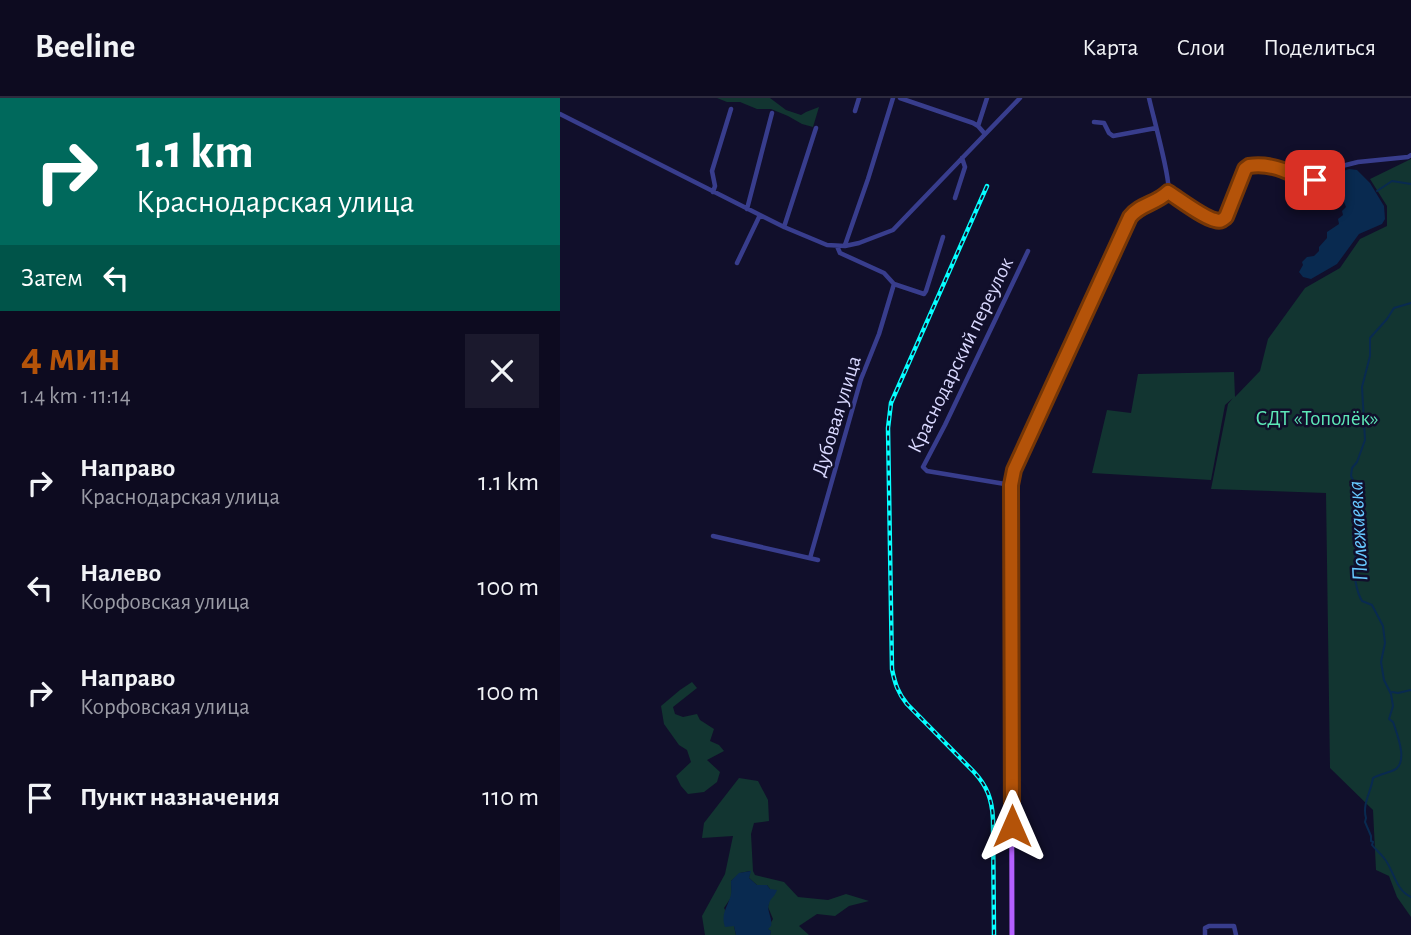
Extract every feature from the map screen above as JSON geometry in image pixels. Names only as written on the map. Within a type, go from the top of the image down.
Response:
[{"type":"main road","points":[[1012,935],[1011,485],[1014,470],[1130,217],[1138,208]]},
{"type":"street","points":[[855,111],[859,98]]},
{"type":"street","points":[[845,246],[893,98]]},
{"type":"street","points":[[900,98],[978,126],[985,134]]},
{"type":"street","points":[[978,126],[987,98]]},
{"type":"street","points":[[560,114],[784,228],[827,246],[845,246],[876,238],[893,230],[1020,98]]},
{"type":"street","points":[[1138,208],[1162,198],[1168,192],[1167,173],[1149,98]]},
{"type":"street","points":[[713,192],[715,186],[712,171],[731,109]]},
{"type":"street","points":[[747,209],[772,113]]},
{"type":"street","points":[[1094,122],[1104,123],[1109,133],[1114,136],[1156,128]]},
{"type":"street","points":[[784,228],[816,128]]},
{"type":"street","points":[[1168,192],[1216,221],[1226,217],[1245,169],[1249,166],[1270,166],[1286,170],[1307,181],[1315,180],[1334,168],[1411,155]]},
{"type":"street","points":[[955,198],[965,167],[962,158]]},
{"type":"street","points":[[737,263],[760,215]]},
{"type":"street","points":[[837,246],[840,253],[884,273],[894,284],[924,294],[943,237]]},
{"type":"street","name":"Краснодарский переулок","points":[[1011,485],[927,471],[923,467],[1028,251]]},
{"type":"street","name":"Дубовая улица","points":[[810,558],[861,379],[879,334],[894,284]]},
{"type":"street","points":[[713,536],[818,560]]},
{"type":"street","points":[[1205,935],[1205,928],[1209,926],[1233,926],[1236,928],[1236,935]]},
{"type":"green space","points":[[717,98],[770,98],[786,110],[801,115],[819,107],[813,127],[771,109],[757,109],[740,102],[727,102]]},
{"type":"green space","points":[[1300,151],[1320,160],[1321,166],[1316,175],[1307,178],[1289,169],[1288,166]]},
{"type":"green space","name":"СДТ «Тополёк»","points":[[1411,159],[1411,917],[1397,897],[1389,876],[1376,870],[1373,810],[1330,768],[1326,493],[1211,489],[1228,404],[1233,398],[1225,405],[1211,480],[1092,473],[1107,410],[1131,413],[1138,374],[1234,372],[1235,397],[1260,371],[1268,339],[1305,288],[1340,268],[1360,239],[1387,226],[1387,206],[1370,179]]},
{"type":"green space","points":[[692,682],[697,688],[673,707],[675,714],[683,717],[697,714],[700,720],[714,729],[710,741],[724,751],[707,760],[720,772],[717,782],[704,792],[688,794],[676,776],[691,762],[687,750],[679,745],[664,724],[661,706]]},
{"type":"green space","points":[[739,778],[758,781],[768,800],[769,821],[754,823],[751,834],[755,875],[784,882],[798,897],[828,900],[846,894],[869,901],[849,906],[835,916],[817,914],[799,926],[809,935],[770,935],[771,931],[767,929],[773,919],[768,907],[770,889],[767,885],[757,885],[749,878],[750,871],[740,873],[731,881],[732,896],[724,908],[736,935],[705,935],[702,916],[725,874],[733,836],[702,838],[704,823]]},
{"type":"water","points":[[1349,169],[1357,170],[1370,183],[1384,206],[1385,219],[1382,224],[1359,234],[1337,264],[1311,279],[1303,277],[1299,272],[1302,262],[1319,251],[1327,238],[1327,232],[1339,224],[1338,219],[1346,207],[1340,192],[1330,181],[1332,175]]},
{"type":"water","points":[[751,871],[749,878],[757,885],[767,885],[770,889],[777,890],[768,906],[770,935],[736,935],[734,926],[725,927],[724,915],[731,896],[731,881],[739,873]]},
{"type":"waterway","name":"Полежаевка","points":[[1377,191],[1392,181],[1411,184]]},
{"type":"waterway","name":"Полежаевка","points":[[1411,303],[1394,308],[1370,338],[1370,356],[1362,387],[1365,440],[1351,476],[1355,484],[1352,499],[1356,509],[1353,537],[1356,543],[1356,581],[1362,601],[1372,605],[1383,626],[1385,643],[1381,662],[1393,706],[1389,719],[1395,727],[1401,755],[1401,761],[1394,770],[1373,778],[1366,803],[1365,822],[1372,845],[1387,863],[1401,890],[1411,897]]},
{"type":"waterway","name":"Полежаевка","points":[[1392,692],[1411,690]]},
{"type":"railway","points":[[987,186],[891,403],[888,428],[892,669],[897,688],[907,704],[974,772],[988,793],[993,819],[994,935]]},
{"type":"route","points":[[1012,826],[1011,485],[1014,470],[1130,217],[1138,208],[1162,198],[1168,192],[1189,207],[1216,221],[1222,220],[1226,217],[1245,169],[1253,165],[1270,166],[1286,170],[1307,181],[1315,180]]}]
